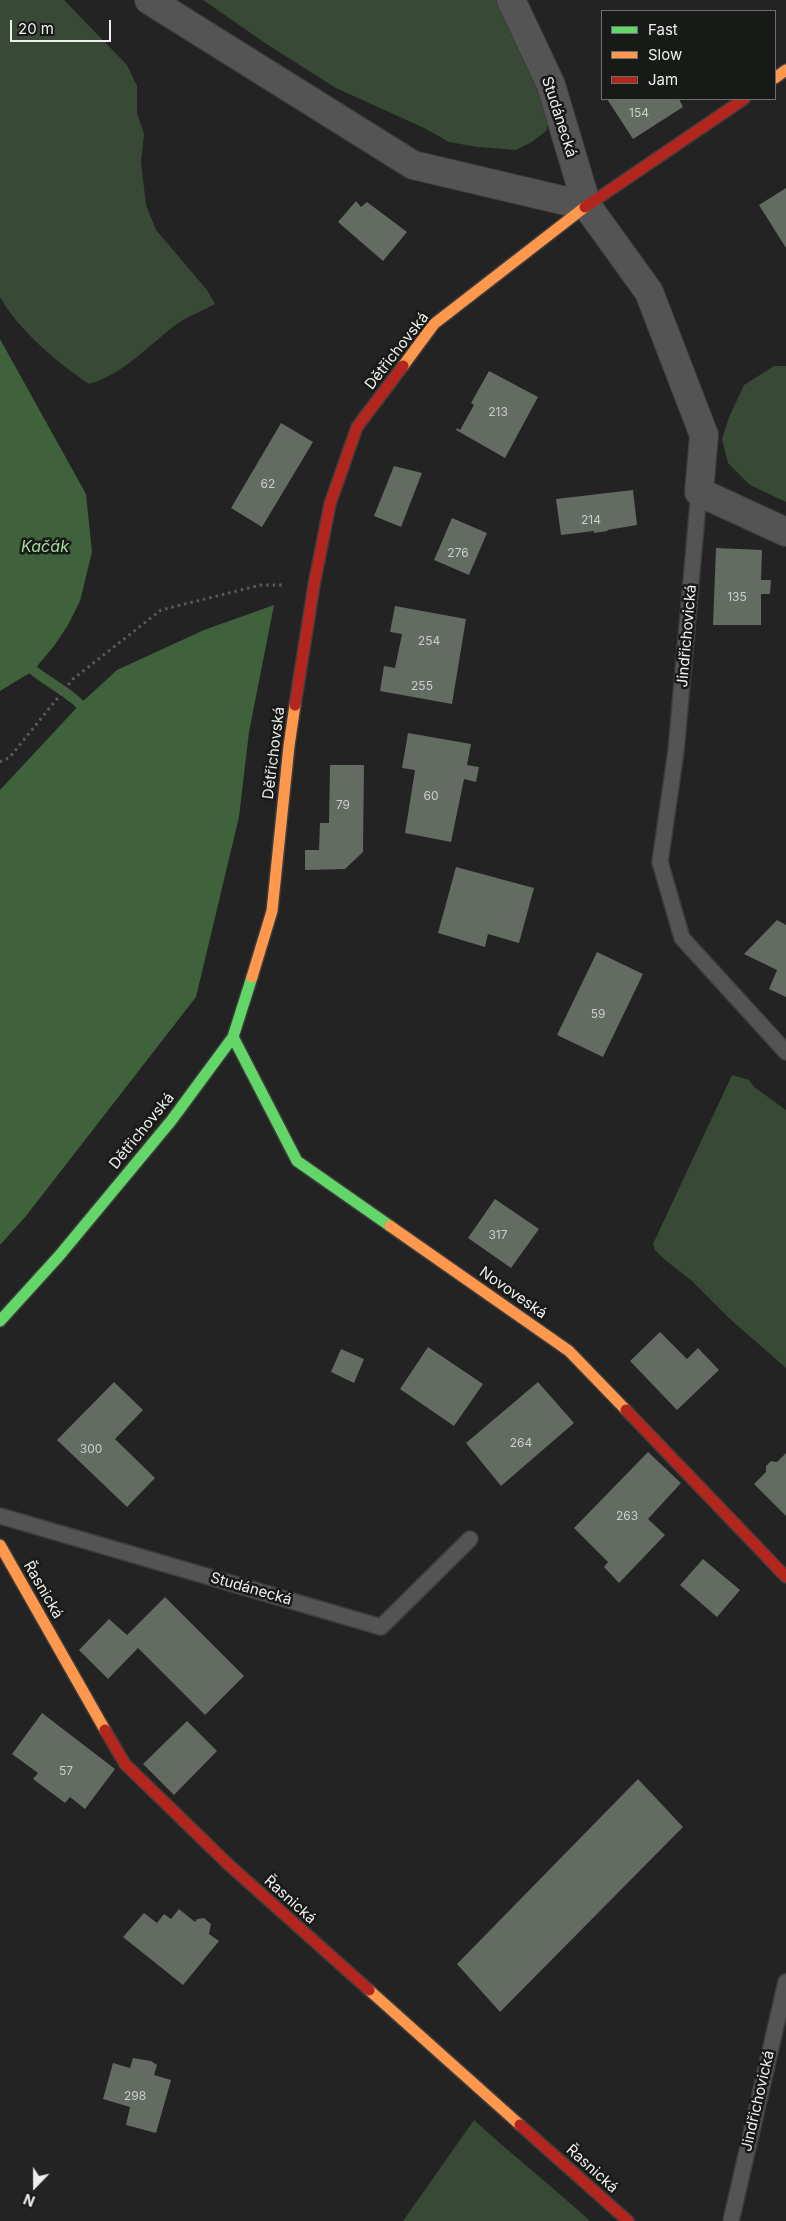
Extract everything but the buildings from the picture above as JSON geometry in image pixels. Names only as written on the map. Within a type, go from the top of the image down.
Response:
[{"type":"street","points":[[149,0],[412,165],[587,206],[743,100]]},
{"type":"street","name":"Studánecká","points":[[511,0],[551,85],[587,206]]},
{"type":"street","name":"Jindřichovická","points":[[587,206],[649,292],[704,435],[699,492]]},
{"type":"street","name":"Dětřichovská","points":[[0,1321],[59,1256],[171,1121],[233,1037],[272,911],[289,746],[314,585],[330,504],[357,427],[434,324],[587,206]]},
{"type":"street","points":[[699,492],[786,532]]},
{"type":"street","name":"Novoveská","points":[[233,1037],[297,1161],[569,1351],[786,1577]]},
{"type":"street","name":"Řasnická","points":[[0,1545],[125,1764],[229,1866],[628,2221]]},
{"type":"lane","name":"Jindřichovická","points":[[699,492],[676,751],[660,862],[682,938],[786,1052]]},
{"type":"lane","name":"Studánecká","points":[[0,1516],[381,1627],[470,1539]]},
{"type":"lane","name":"Jindřichovická","points":[[731,2221],[786,1982]]},
{"type":"path","points":[[0,762],[10,757],[73,679],[161,610],[261,586],[314,585]]},
{"type":"shaded area","points":[[0,0],[64,0],[127,65],[137,86],[137,113],[144,134],[141,162],[146,205],[156,230],[207,290],[215,304],[179,323],[134,360],[112,374],[89,384],[40,345],[17,322],[0,297]]},
{"type":"shaded area","points":[[203,0],[500,0],[550,116],[546,131],[532,142],[516,150],[477,147],[449,142],[424,128],[336,88],[268,45]]},
{"type":"shaded area","points":[[774,366],[786,366],[786,502],[750,485],[728,463],[722,439],[729,417],[744,385]]},
{"type":"shaded area","points":[[732,1075],[749,1080],[754,1087],[786,1110],[786,1368],[730,1319],[692,1281],[664,1259],[655,1250],[653,1244]]},
{"type":"shaded area","points":[[474,2120],[561,2195],[590,2221],[403,2221]]},
{"type":"water","name":"Kačák","points":[[0,339],[86,494],[92,552],[80,601],[68,625],[54,646],[33,671],[0,691]]},
{"type":"water","points":[[274,605],[249,732],[239,817],[196,997],[26,1216],[0,1245],[0,790],[81,703],[117,670],[204,630]]},
{"type":"waterway","points":[[25,663],[67,693],[89,715]]},
{"type":"traffic: fast","points":[[0,1321],[59,1256],[171,1121],[233,1037],[252,977]]},
{"type":"traffic: fast","points":[[233,1037],[297,1161],[390,1226]]},
{"type":"traffic: slow","points":[[776,77],[786,70]]},
{"type":"traffic: slow","points":[[403,366],[434,324],[585,207]]},
{"type":"traffic: slow","points":[[252,977],[272,911],[295,705]]},
{"type":"traffic: slow","points":[[390,1226],[569,1351],[626,1410]]},
{"type":"traffic: slow","points":[[0,1545],[105,1730]]},
{"type":"traffic: slow","points":[[369,1990],[520,2125]]},
{"type":"traffic: jam","points":[[585,207],[743,100]]},
{"type":"traffic: jam","points":[[295,705],[314,585],[330,504],[357,427],[403,366]]},
{"type":"traffic: jam","points":[[626,1410],[786,1577]]},
{"type":"traffic: jam","points":[[105,1730],[125,1764],[229,1865],[369,1990]]},
{"type":"traffic: jam","points":[[520,2125],[628,2221]]}]
